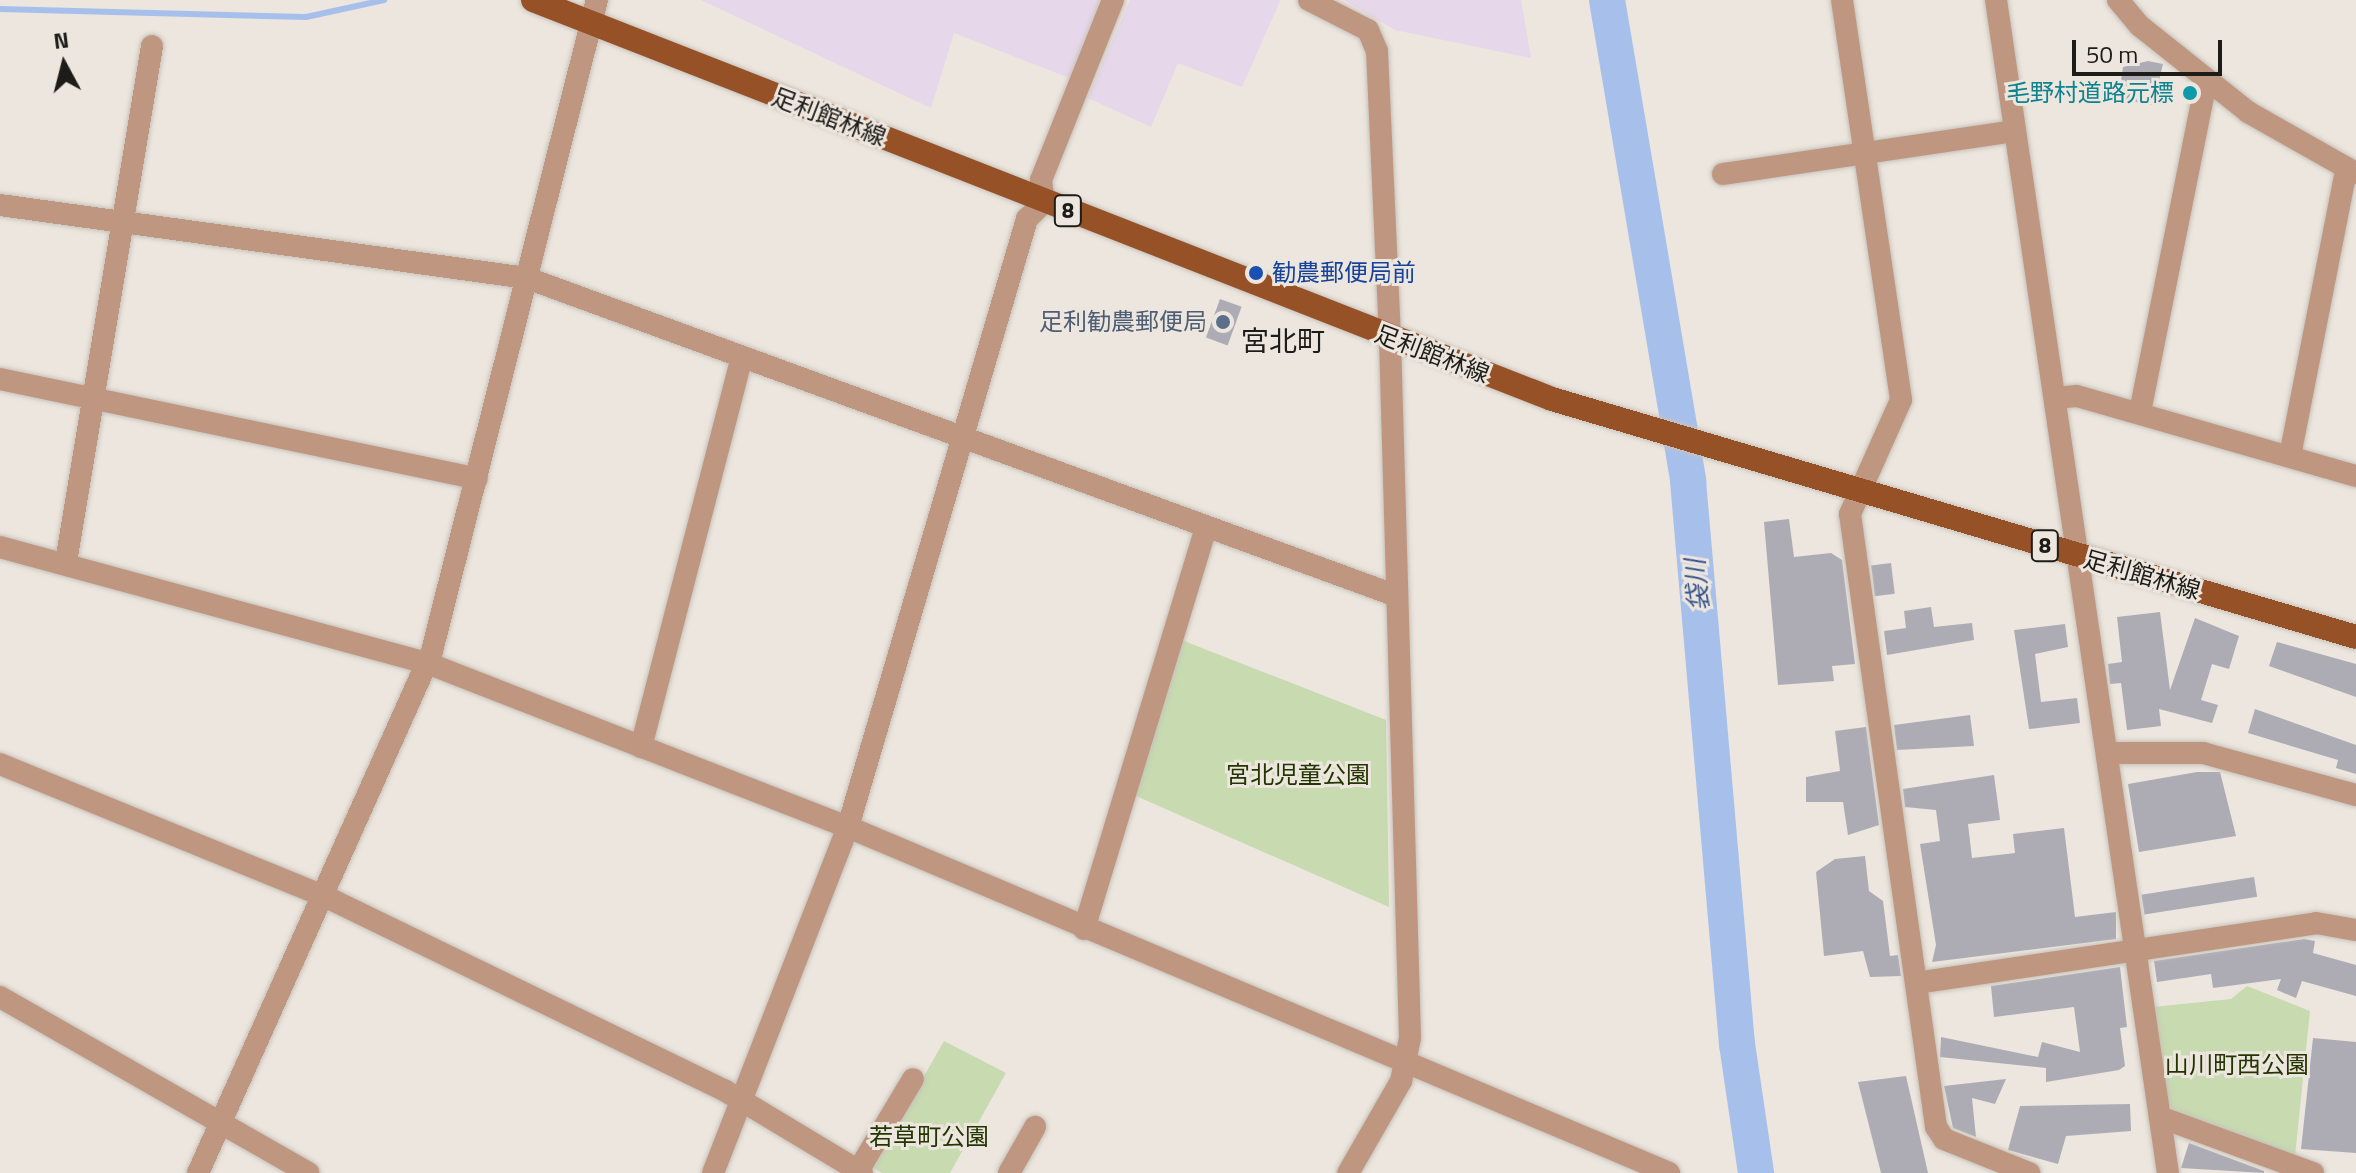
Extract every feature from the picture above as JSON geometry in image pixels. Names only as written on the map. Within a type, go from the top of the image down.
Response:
[{"type":"main road","name":"足利館林線","points":[[533,0],[594,12],[1044,202],[1390,339],[1605,416],[2356,637]]},
{"type":"street","points":[[713,1173],[848,827],[1027,219],[1044,202],[1041,180],[1113,0]]},
{"type":"street","points":[[1309,0],[1368,30],[1377,51],[1390,339],[1406,1067],[1348,1173]]},
{"type":"street","points":[[1842,0],[1901,400],[1850,514],[1936,1127],[1944,1139],[2029,1173]]},
{"type":"street","points":[[1996,0],[2168,1173]]},
{"type":"street","points":[[2118,0],[2206,81],[2351,171],[2290,456]]},
{"type":"street","points":[[198,1173],[427,663],[477,479],[594,12]]},
{"type":"street","points":[[66,562],[96,399],[152,46]]},
{"type":"street","points":[[2140,412],[2206,81]]},
{"type":"street","points":[[1723,174],[2015,131]]},
{"type":"street","points":[[0,205],[527,278],[1205,531],[1397,596]]},
{"type":"street","points":[[641,747],[742,357]]},
{"type":"street","points":[[0,379],[477,479]]},
{"type":"street","points":[[2055,398],[2077,396],[2140,412],[2356,476]]},
{"type":"street","points":[[1084,929],[1205,531]]},
{"type":"street","points":[[0,547],[66,562],[427,663],[848,827],[1406,1067],[1669,1173]]},
{"type":"street","points":[[2107,753],[2203,753],[2356,795]]},
{"type":"street","points":[[0,764],[324,896],[741,1100],[860,1172],[913,1079]]},
{"type":"street","points":[[1916,983],[2316,923],[2356,930]]},
{"type":"street","points":[[0,997],[308,1173]]},
{"type":"street","points":[[2160,1117],[2313,1173]]},
{"type":"street","points":[[1009,1173],[1035,1127]]},
{"type":"shaded area","points":[[701,0],[1102,0],[1072,79],[954,33],[931,108]]},
{"type":"shaded area","points":[[1130,0],[1280,1],[1242,87],[1178,63],[1151,127],[1088,98]]},
{"type":"shaded area","points":[[1344,0],[1521,0],[1531,58],[1395,30]]},
{"type":"green space","name":"宮北児童公園","points":[[1179,639],[1386,720],[1389,907],[1136,796]]},
{"type":"green space","name":"山川町西公園","points":[[2247,986],[2310,1011],[2295,1156],[2178,1115],[2166,1102],[2153,1007],[2231,999]]},
{"type":"green space","name":"若草町公園","points":[[944,1041],[1006,1073],[950,1173],[882,1173],[872,1167]]},
{"type":"building","points":[[2148,61],[2163,64],[2153,105],[2118,99],[2123,67]]},
{"type":"building","name":"足利勧農郵便局","points":[[1220,299],[1242,307],[1228,345],[1206,338]]},
{"type":"building","points":[[1789,519],[1794,557],[1831,553],[1842,560],[1855,664],[1832,666],[1834,681],[1778,685],[1764,522]]},
{"type":"building","points":[[1891,563],[1895,594],[1875,596],[1871,565]]},
{"type":"building","points":[[1931,607],[1934,627],[1972,623],[1974,640],[1887,655],[1884,631],[1906,628],[1904,611]]},
{"type":"building","points":[[2160,612],[2170,690],[2195,618],[2239,636],[2229,669],[2212,664],[2201,700],[2218,705],[2212,723],[2159,709],[2161,726],[2127,730],[2121,683],[2110,684],[2108,664],[2122,662],[2117,617]]},
{"type":"building","points":[[2065,624],[2068,647],[2035,654],[2041,702],[2077,698],[2080,723],[2029,729],[2014,630]]},
{"type":"building","points":[[2277,642],[2356,664],[2356,697],[2269,666]]},
{"type":"building","points":[[2255,709],[2356,745],[2356,774],[2336,768],[2338,760],[2248,733]]},
{"type":"building","points":[[1970,715],[1974,746],[1897,750],[1894,725]]},
{"type":"building","points":[[1866,727],[1879,825],[1848,835],[1843,802],[1806,802],[1806,777],[1840,771],[1835,731]]},
{"type":"building","points":[[2197,772],[2220,772],[2236,836],[2139,852],[2128,784]]},
{"type":"building","points":[[1994,775],[2000,820],[1968,824],[1972,858],[2015,853],[2013,834],[2064,828],[2075,917],[2116,912],[2116,939],[1932,962],[1936,945],[1920,844],[1940,841],[1936,810],[1905,807],[1903,789]]},
{"type":"building","points":[[1865,856],[1869,891],[1883,901],[1890,956],[1898,955],[1901,976],[1870,977],[1863,951],[1824,956],[1816,872],[1835,859]]},
{"type":"building","points":[[2254,877],[2257,897],[2145,915],[2141,895]]},
{"type":"building","points":[[2304,939],[2315,941],[2313,953],[2356,965],[2356,996],[2302,981],[2296,998],[2277,990],[2281,979],[2213,988],[2211,974],[2157,982],[2154,961]]},
{"type":"building","points":[[2120,967],[2127,1027],[2120,1028],[2125,1066],[2119,1070],[2046,1082],[2046,1068],[1940,1057],[1941,1037],[2038,1057],[2042,1042],[2080,1052],[2074,1007],[1994,1017],[1991,986]]},
{"type":"building","points":[[2313,1038],[2356,1042],[2356,1153],[2301,1149]]},
{"type":"building","points":[[1906,1076],[1928,1173],[1881,1173],[1858,1082]]},
{"type":"building","points":[[2006,1079],[1995,1104],[1972,1098],[1976,1137],[1953,1128],[1944,1086]]},
{"type":"building","points":[[2130,1104],[2131,1131],[2066,1136],[2058,1164],[2008,1150],[2020,1106]]},
{"type":"building","points":[[2189,1143],[2264,1171],[2264,1173],[2181,1168]]},
{"type":"waterway","name":"袋川","points":[[0,9],[306,17],[384,0]]},
{"type":"waterway","name":"袋川","points":[[1607,0],[1688,481],[1737,1044],[1756,1173]]},
{"type":"place","name":"毛野村道路元標","points":[[2190,93]]},
{"type":"place","name":"勧農郵便局前","points":[[1256,273]]},
{"type":"place","name":"足利勧農郵便局","points":[[1223,322]]},
{"type":"district","name":"宮北町","points":[[1283,341]]}]
